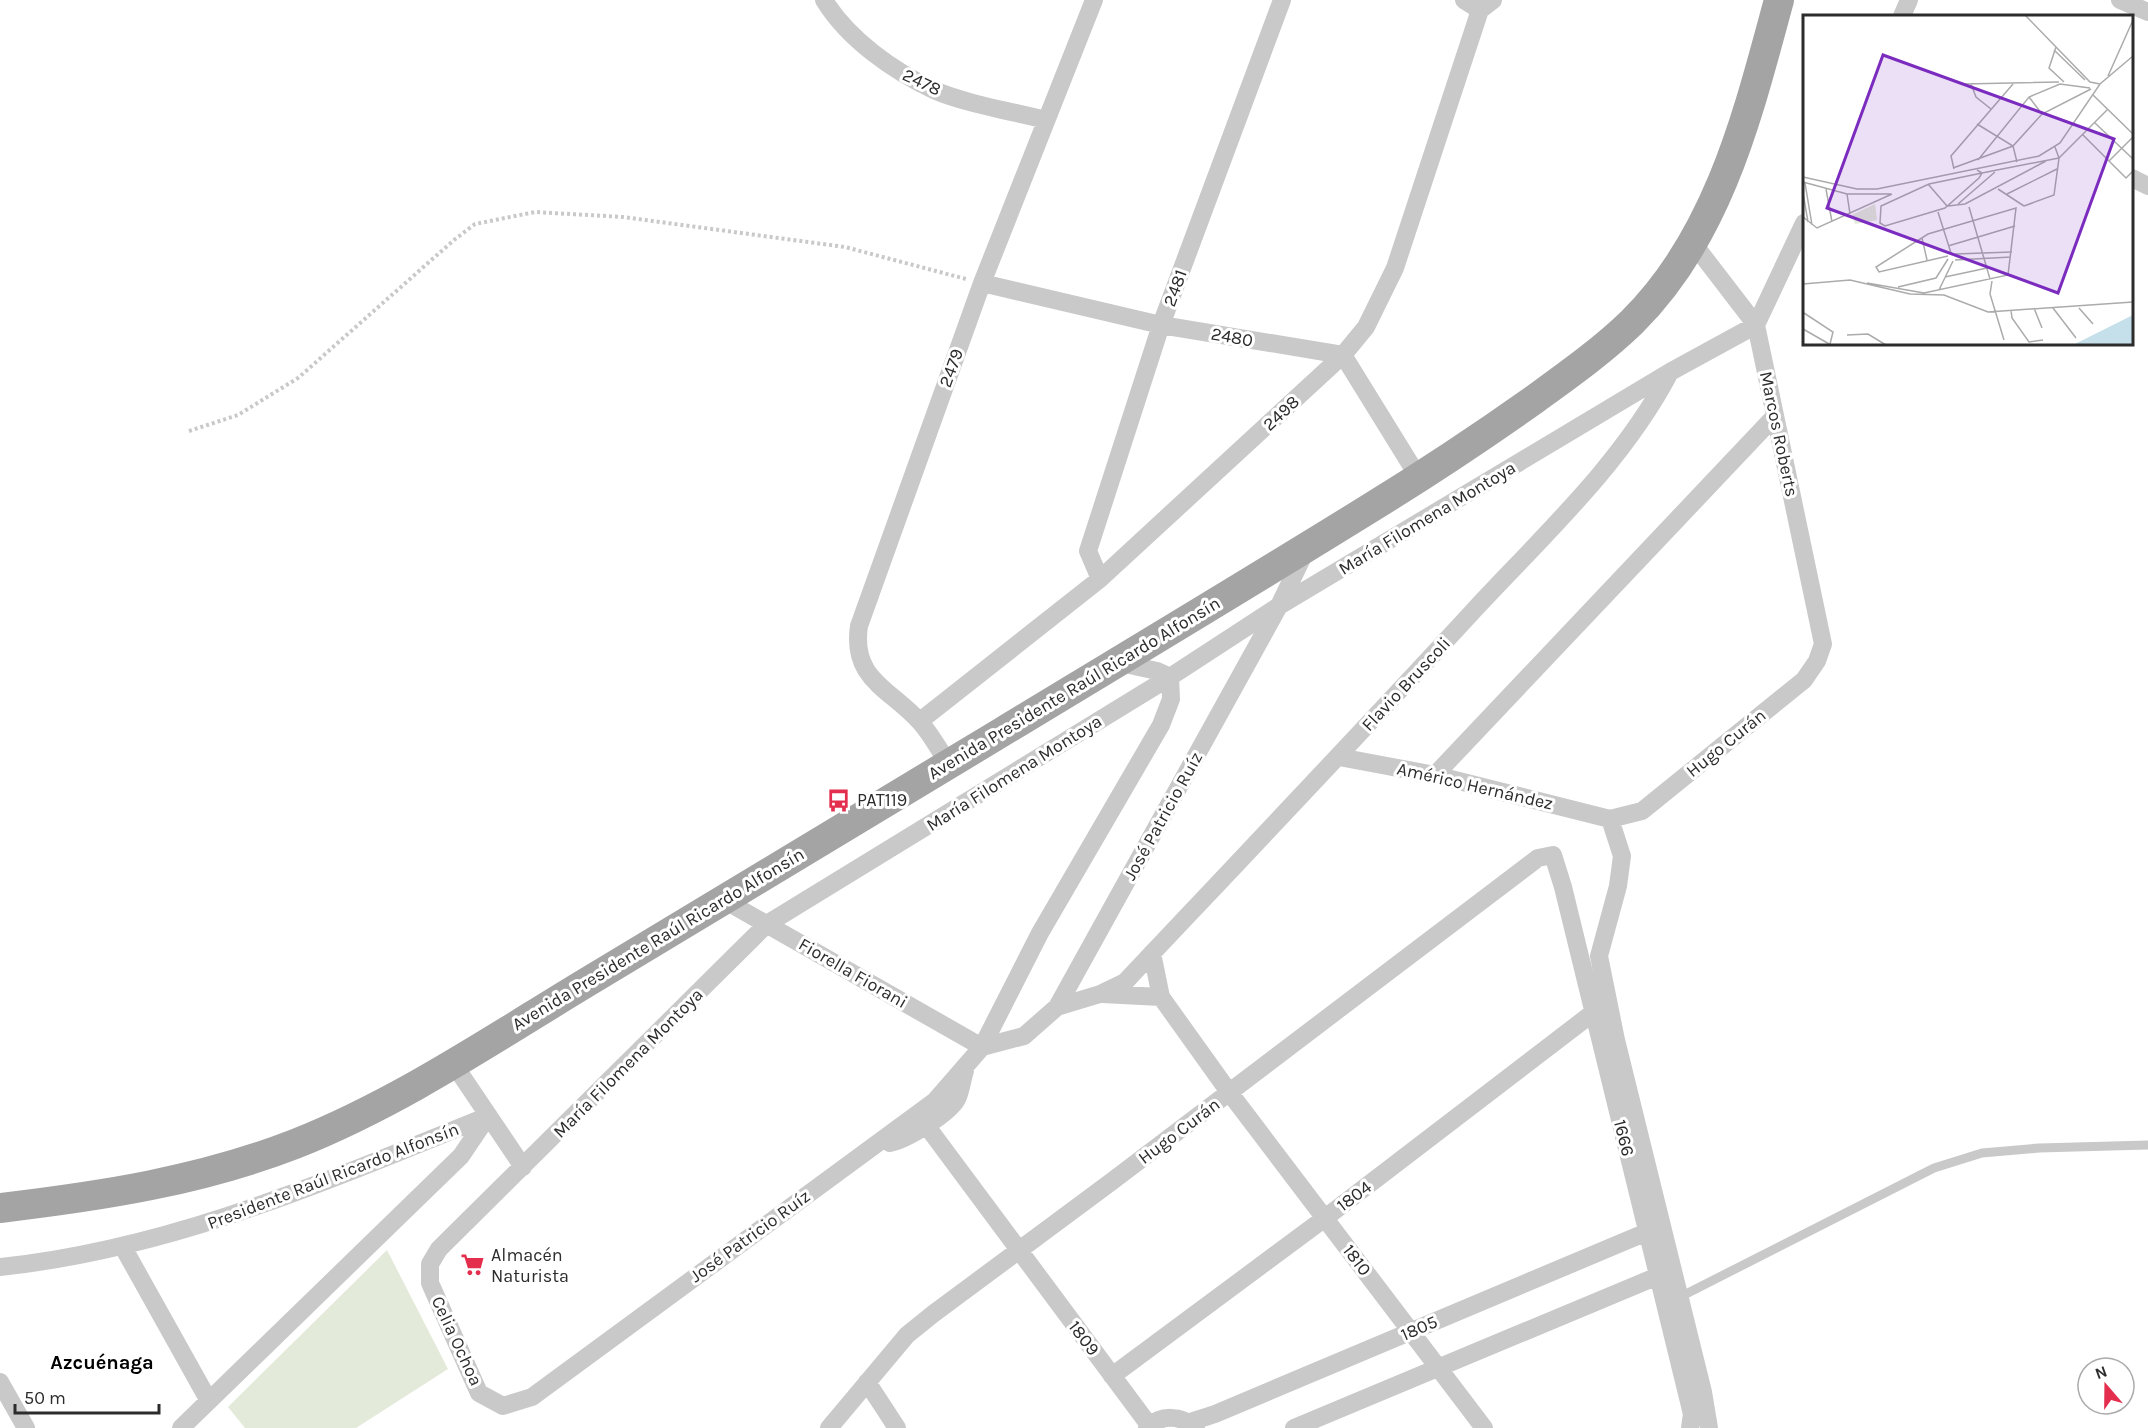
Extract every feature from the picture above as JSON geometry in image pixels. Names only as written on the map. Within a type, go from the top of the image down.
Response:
[{"type":"main road","name":"Avenida Presidente Raúl Ricardo Alfonsín","points":[[0,1208],[84,1198],[192,1178],[244,1163],[355,1118],[453,1063],[724,900],[1455,456],[1586,362],[1632,322],[1666,283],[1694,243],[1720,190],[1756,83],[1779,0]]},
{"type":"street","name":"2478","points":[[824,0],[850,33],[905,74],[936,91],[1046,120]]},
{"type":"street","name":"2479","points":[[949,764],[920,721],[872,680],[856,645],[859,627],[982,283],[1094,0]]},
{"type":"street","name":"2481","points":[[1100,579],[1088,551],[1161,325],[1282,0]]},
{"type":"street","points":[[1464,0],[1487,5]]},
{"type":"street","points":[[1902,15],[1909,0]]},
{"type":"street","points":[[2120,0],[2148,12]]},
{"type":"street","name":"2498","points":[[920,721],[1100,579],[1343,356],[1366,327],[1395,268],[1487,5]]},
{"type":"street","points":[[2133,178],[2148,186]]},
{"type":"street","points":[[1756,325],[1803,225]]},
{"type":"street","name":"Marcos Roberts","points":[[1694,243],[1756,325],[1823,644]]},
{"type":"street","name":"2480","points":[[982,283],[1161,325],[1343,356]]},
{"type":"street","name":"María Filomena Montoya","points":[[430,1264],[438,1249],[767,924],[1170,677],[1279,606],[1670,372],[1756,325]]},
{"type":"street","points":[[1343,356],[1419,478]]},
{"type":"street","name":"Flavio Bruscoli","points":[[1101,994],[1125,982],[1339,757],[1621,449],[1653,404],[1670,372]]},
{"type":"street","points":[[1435,775],[1775,416]]},
{"type":"street","name":"José Patricio Ruíz","points":[[982,1047],[1024,1036],[1057,1007],[1279,606],[1307,547]]},
{"type":"street","name":"Hugo Curán","points":[[1610,819],[1642,811],[1804,680],[1817,661],[1823,644]]},
{"type":"street","points":[[1116,662],[1156,671],[1170,677]]},
{"type":"street","name":"José Patricio Ruíz","points":[[503,1406],[532,1397],[935,1101],[982,1047],[1040,933],[1161,725],[1171,699],[1170,677]]},
{"type":"street","name":"Américo Hernández","points":[[1339,757],[1435,775],[1610,819]]},
{"type":"street","points":[[1610,819],[1622,856],[1618,886],[1599,956],[1616,1040],[1703,1392],[1708,1428]]},
{"type":"street","name":"Hugo Curán","points":[[829,1428],[907,1335],[1538,858],[1547,854]]},
{"type":"street","name":"1666","points":[[1547,854],[1553,855],[1557,861],[1692,1414],[1690,1428]]},
{"type":"street","name":"Fiorella Fiorani","points":[[724,900],[982,1047]]},
{"type":"street","points":[[1057,1007],[1101,994],[1161,997],[1152,953]]},
{"type":"street","name":"1810","points":[[1161,997],[1229,1092],[1484,1428]]},
{"type":"street","name":"1804","points":[[1112,1376],[1325,1218],[1594,1012]]},
{"type":"street","points":[[453,1063],[523,1167]]},
{"type":"street","points":[[873,1146],[898,1141],[926,1125],[957,1100],[965,1068]]},
{"type":"street","points":[[181,1428],[461,1156],[488,1116]]},
{"type":"street","name":"Presidente Raúl Ricardo Alfonsín","points":[[0,1267],[123,1247],[201,1226],[302,1191],[488,1116]]},
{"type":"street","name":"1809","points":[[926,1125],[1148,1427]]},
{"type":"street","name":"1805","points":[[1193,1425],[1647,1232]]},
{"type":"street","points":[[123,1247],[209,1401]]},
{"type":"street","name":"Celia Ochoa","points":[[430,1264],[430,1283],[479,1393],[503,1406]]},
{"type":"street","points":[[1294,1428],[1658,1276]]},
{"type":"street","points":[[0,1382],[26,1428]]},
{"type":"street","points":[[867,1382],[897,1428]]},
{"type":"street","points":[[1148,1427],[1164,1418],[1178,1418],[1193,1425]]},
{"type":"lane","points":[[1680,1296],[1943,1165],[1982,1153],[2039,1148],[2148,1145]]},
{"type":"path","points":[[189,431],[238,415],[298,378],[454,240],[475,224],[503,217],[535,212],[623,217],[845,247],[982,283]]},
{"type":"green space","points":[[387,1250],[448,1369],[356,1428],[245,1428],[228,1407]]},
{"type":"place","name":"PAT119","points":[[839,800]]},
{"type":"place","name":"Almacén Naturista","points":[[473,1265]]},
{"type":"district","name":"Azcuénaga","points":[[102,1362]]}]
